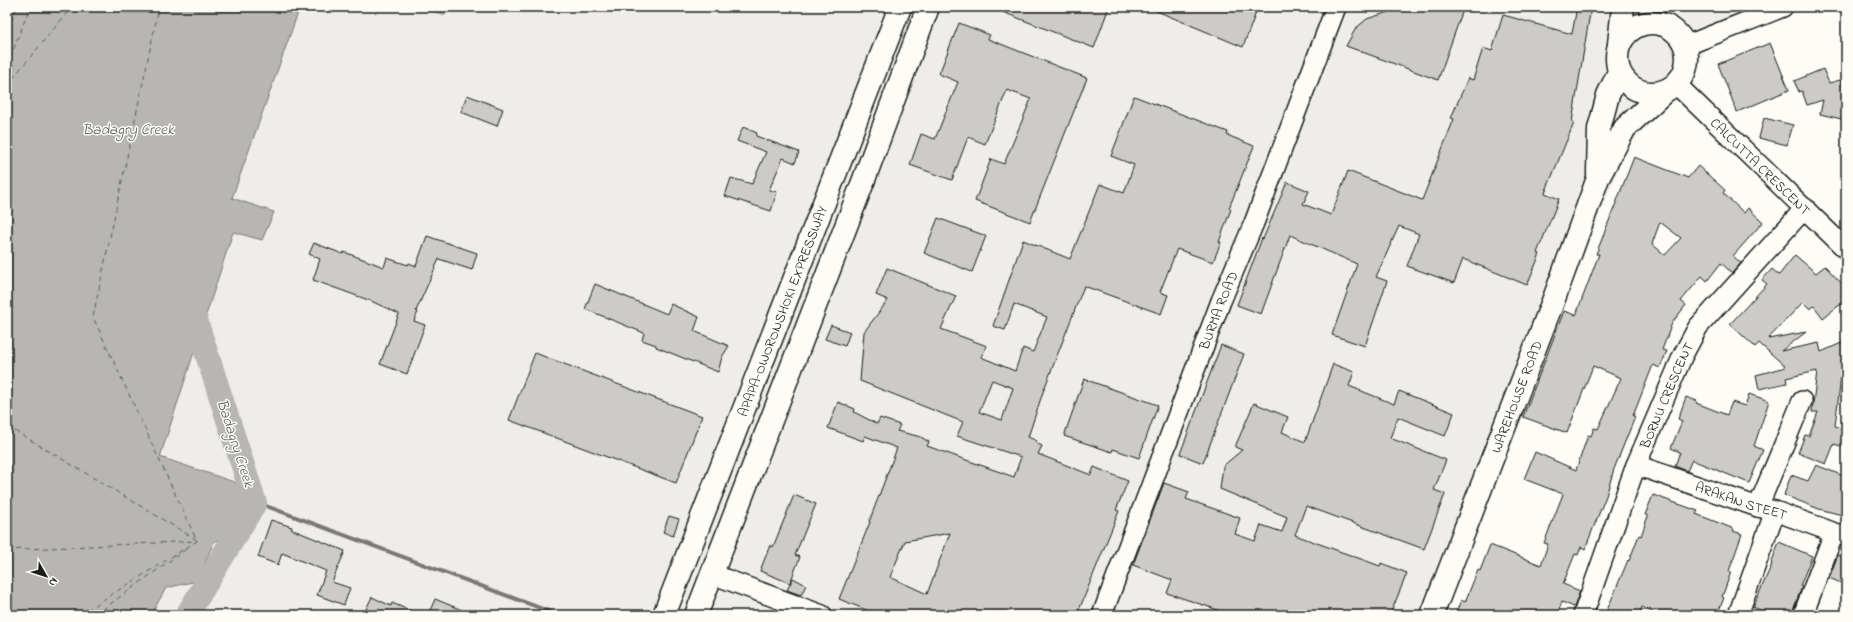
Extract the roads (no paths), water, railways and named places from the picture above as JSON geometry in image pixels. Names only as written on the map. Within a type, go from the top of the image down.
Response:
[{"type":"main road","name":"APAPA-OWORONSHOKI EXPRESSWAY","points":[[664,615],[838,162],[900,7]]},
{"type":"main road","points":[[696,615],[866,174],[928,7]]},
{"type":"main road","points":[[1623,7],[1616,58],[1619,72],[1626,83],[1636,90],[1649,94],[1670,88],[1682,76],[1686,67],[1687,56],[1680,39],[1659,7]]},
{"type":"main road","points":[[1619,44],[1625,35],[1634,27],[1644,23],[1661,24],[1680,39]]},
{"type":"main road","name":"WAREHOUSE ROAD","points":[[1598,178],[1599,129],[1608,95],[1619,72]]},
{"type":"main road","name":"WAREHOUSE ROAD","points":[[1432,615],[1555,296],[1598,178],[1625,128],[1670,88]]},
{"type":"street","name":"BURMA ROAD","points":[[1102,615],[1213,321],[1254,223],[1336,7]]},
{"type":"street","points":[[1680,39],[1783,7]]},
{"type":"street","name":"CALCUTTA CRESCENT","points":[[1670,88],[1805,208],[1846,249]]},
{"type":"street","name":"BORNU CRESCENT","points":[[1583,615],[1636,466],[1683,354],[1698,328],[1805,208]]},
{"type":"street","points":[[1738,615],[1767,509],[1802,401]]},
{"type":"street","name":"ARAKAN STEET","points":[[1636,466],[1767,509],[1840,535]]},
{"type":"street","points":[[1802,615],[1840,535]]},
{"type":"street","points":[[712,574],[822,615]]},
{"type":"water","name":"Badagry Creek","points":[[7,7],[300,7],[232,198],[274,212],[262,240],[233,232],[160,457],[246,486],[262,493],[262,504],[251,525],[214,542],[197,581],[166,588],[151,615],[7,615]]},
{"type":"water","points":[[419,7],[448,7],[445,15]]},
{"type":"waterway","name":"Badagry Creek","points":[[187,615],[255,503],[190,302]]},
{"type":"waterway","points":[[258,503],[559,615]]}]
